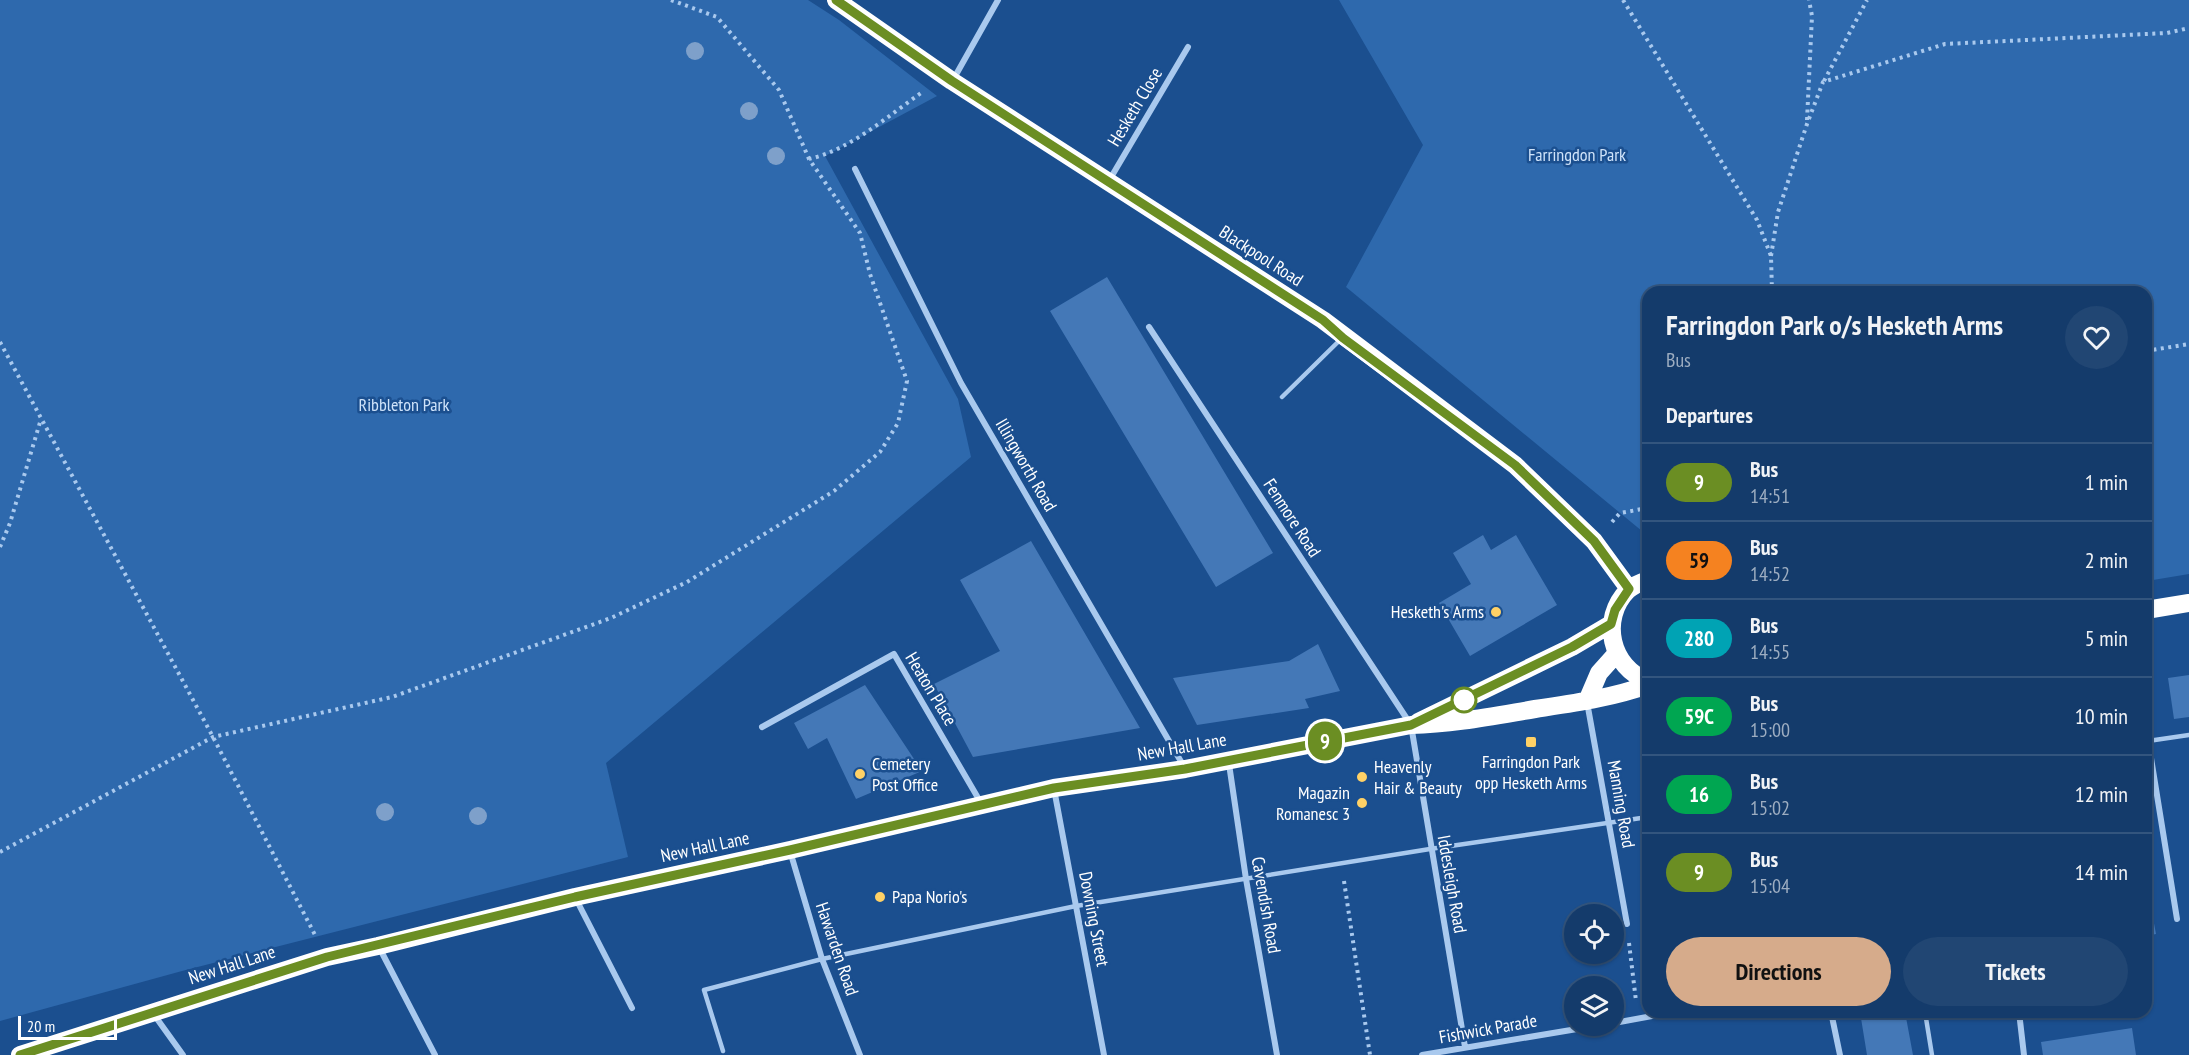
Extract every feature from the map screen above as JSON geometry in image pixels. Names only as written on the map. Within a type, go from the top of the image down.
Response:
[{"type":"highway","name":"Blackpool Road","points":[[836,0],[952,81],[1323,320],[1343,338],[1515,465],[1594,541],[1629,589]]},
{"type":"highway","points":[[1642,583],[1629,589],[1615,610],[1611,624],[1616,654],[1626,667],[1642,680]]},
{"type":"highway","points":[[2152,609],[2189,603]]},
{"type":"highway","name":"New Hall Lane","points":[[1411,725],[1572,647],[1611,624]]},
{"type":"highway","points":[[1587,701],[1599,673],[1616,654]]},
{"type":"highway","name":"New Hall Lane","points":[[20,1055],[327,957],[575,897],[790,850],[1054,788],[1185,769],[1411,725],[1446,724],[1587,701],[1621,694],[1642,685]]},
{"type":"street","points":[[952,81],[998,0]]},
{"type":"street","name":"Hesketh Close","points":[[1108,182],[1188,47]]},
{"type":"street","name":"Illingworth Road","points":[[855,170],[961,383],[1185,769]]},
{"type":"street","name":"Fenmore Road","points":[[1149,327],[1411,725]]},
{"type":"street","name":"Heaton Place","points":[[762,727],[894,654],[983,806]]},
{"type":"street","name":"Manning Road","points":[[1587,701],[1627,924]]},
{"type":"street","name":"Iddesleigh Road","points":[[1411,725],[1465,1047]]},
{"type":"street","name":"Cavendish Road","points":[[1229,760],[1246,879],[1277,1055]]},
{"type":"street","points":[[2152,766],[2177,919]]},
{"type":"street","name":"Downing Street","points":[[1054,788],[1104,1055]]},
{"type":"street","name":"Hawarden Road","points":[[790,850],[822,959],[860,1055]]},
{"type":"street","points":[[575,897],[632,1008]]},
{"type":"street","points":[[378,946],[435,1055]]},
{"type":"street","points":[[153,1013],[183,1055]]},
{"type":"street","points":[[1624,1021],[1643,1018]]},
{"type":"street","points":[[1832,1018],[1840,1055]]},
{"type":"street","points":[[2020,1018],[2024,1055]]},
{"type":"street","name":"Fishwick Parade","points":[[1422,1055],[1446,1053],[1465,1047],[1564,1031]]},
{"type":"lane","points":[[1282,397],[1343,338]]},
{"type":"lane","points":[[2152,740],[2189,735]]},
{"type":"lane","points":[[723,1051],[704,990],[822,959],[1076,906],[1430,849],[1642,818]]},
{"type":"lane","points":[[1926,1018],[1932,1055]]},
{"type":"path","points":[[0,852],[213,737],[392,697],[610,618],[696,576],[834,491],[880,452],[898,423],[907,381],[870,274],[860,232],[809,159],[779,90],[717,17],[671,0]]},
{"type":"path","points":[[1623,0],[1757,220],[1771,256]]},
{"type":"path","points":[[1807,124],[1812,16],[1809,0]]},
{"type":"path","points":[[1772,286],[1771,256],[1778,212],[1807,124],[1823,82],[1867,0]]},
{"type":"path","points":[[1823,82],[1945,44],[2167,33],[2189,28]]},
{"type":"path","points":[[809,159],[824,156],[844,146],[928,89],[920,83]]},
{"type":"path","points":[[0,342],[213,737],[327,957]]},
{"type":"path","points":[[2152,350],[2189,344]]},
{"type":"path","points":[[0,547],[10,523],[42,419]]},
{"type":"path","points":[[1594,541],[1620,513],[1642,509]]},
{"type":"path","points":[[1341,864],[1370,1055]]},
{"type":"path","points":[[1627,924],[1638,1019]]},
{"type":"green space","name":"Ribbleton Park","points":[[0,0],[808,0],[839,20],[937,96],[825,156],[958,399],[971,457],[606,763],[628,857],[182,971],[0,1021]]},
{"type":"green space","name":"Farringdon Park","points":[[1339,0],[2189,0],[2189,574],[2152,580],[2152,286],[1642,286],[1642,531],[1346,287],[1423,145]]},
{"type":"building","points":[[1107,277],[1273,553],[1216,587],[1050,311]]},
{"type":"building","points":[[1483,535],[1491,550],[1516,535],[1557,605],[1470,656],[1439,603],[1471,584],[1453,553]]},
{"type":"building","points":[[1031,541],[1140,728],[973,757],[934,684],[1000,651],[960,580]]},
{"type":"building","points":[[1318,644],[1340,691],[1305,699],[1309,708],[1197,725],[1173,678],[1289,661]]},
{"type":"building","points":[[2189,675],[2189,717],[2174,719],[2168,678]]},
{"type":"building","points":[[865,685],[922,771],[856,799],[827,738],[808,749],[794,723]]},
{"type":"building","points":[[2152,913],[2156,934],[2152,935]]},
{"type":"building","points":[[1861,1018],[1906,1018],[1913,1055],[1867,1055]]},
{"type":"building","points":[[2132,1028],[2136,1055],[2043,1055],[2041,1042]]},
{"type":"bus line","name":"9","points":[[20,1055],[327,957],[575,897],[790,850],[1054,788],[1185,769],[1411,725],[1572,647],[1611,624],[1615,610],[1629,589],[1594,541],[1515,465],[1343,338],[1323,320],[952,81],[836,0]]},
{"type":"place","name":"Hesketh's Arms","points":[[1496,612]]},
{"type":"place","name":"Farringdon Park opp Hesketh Arms","points":[[1531,742]]},
{"type":"place","name":"Cemetery Post Office","points":[[860,774]]},
{"type":"place","name":"Heavenly Hair & Beauty","points":[[1362,777]]},
{"type":"place","name":"Magazin Romanesc 3","points":[[1362,803]]},
{"type":"place","name":"Papa Norio's","points":[[880,897]]}]
